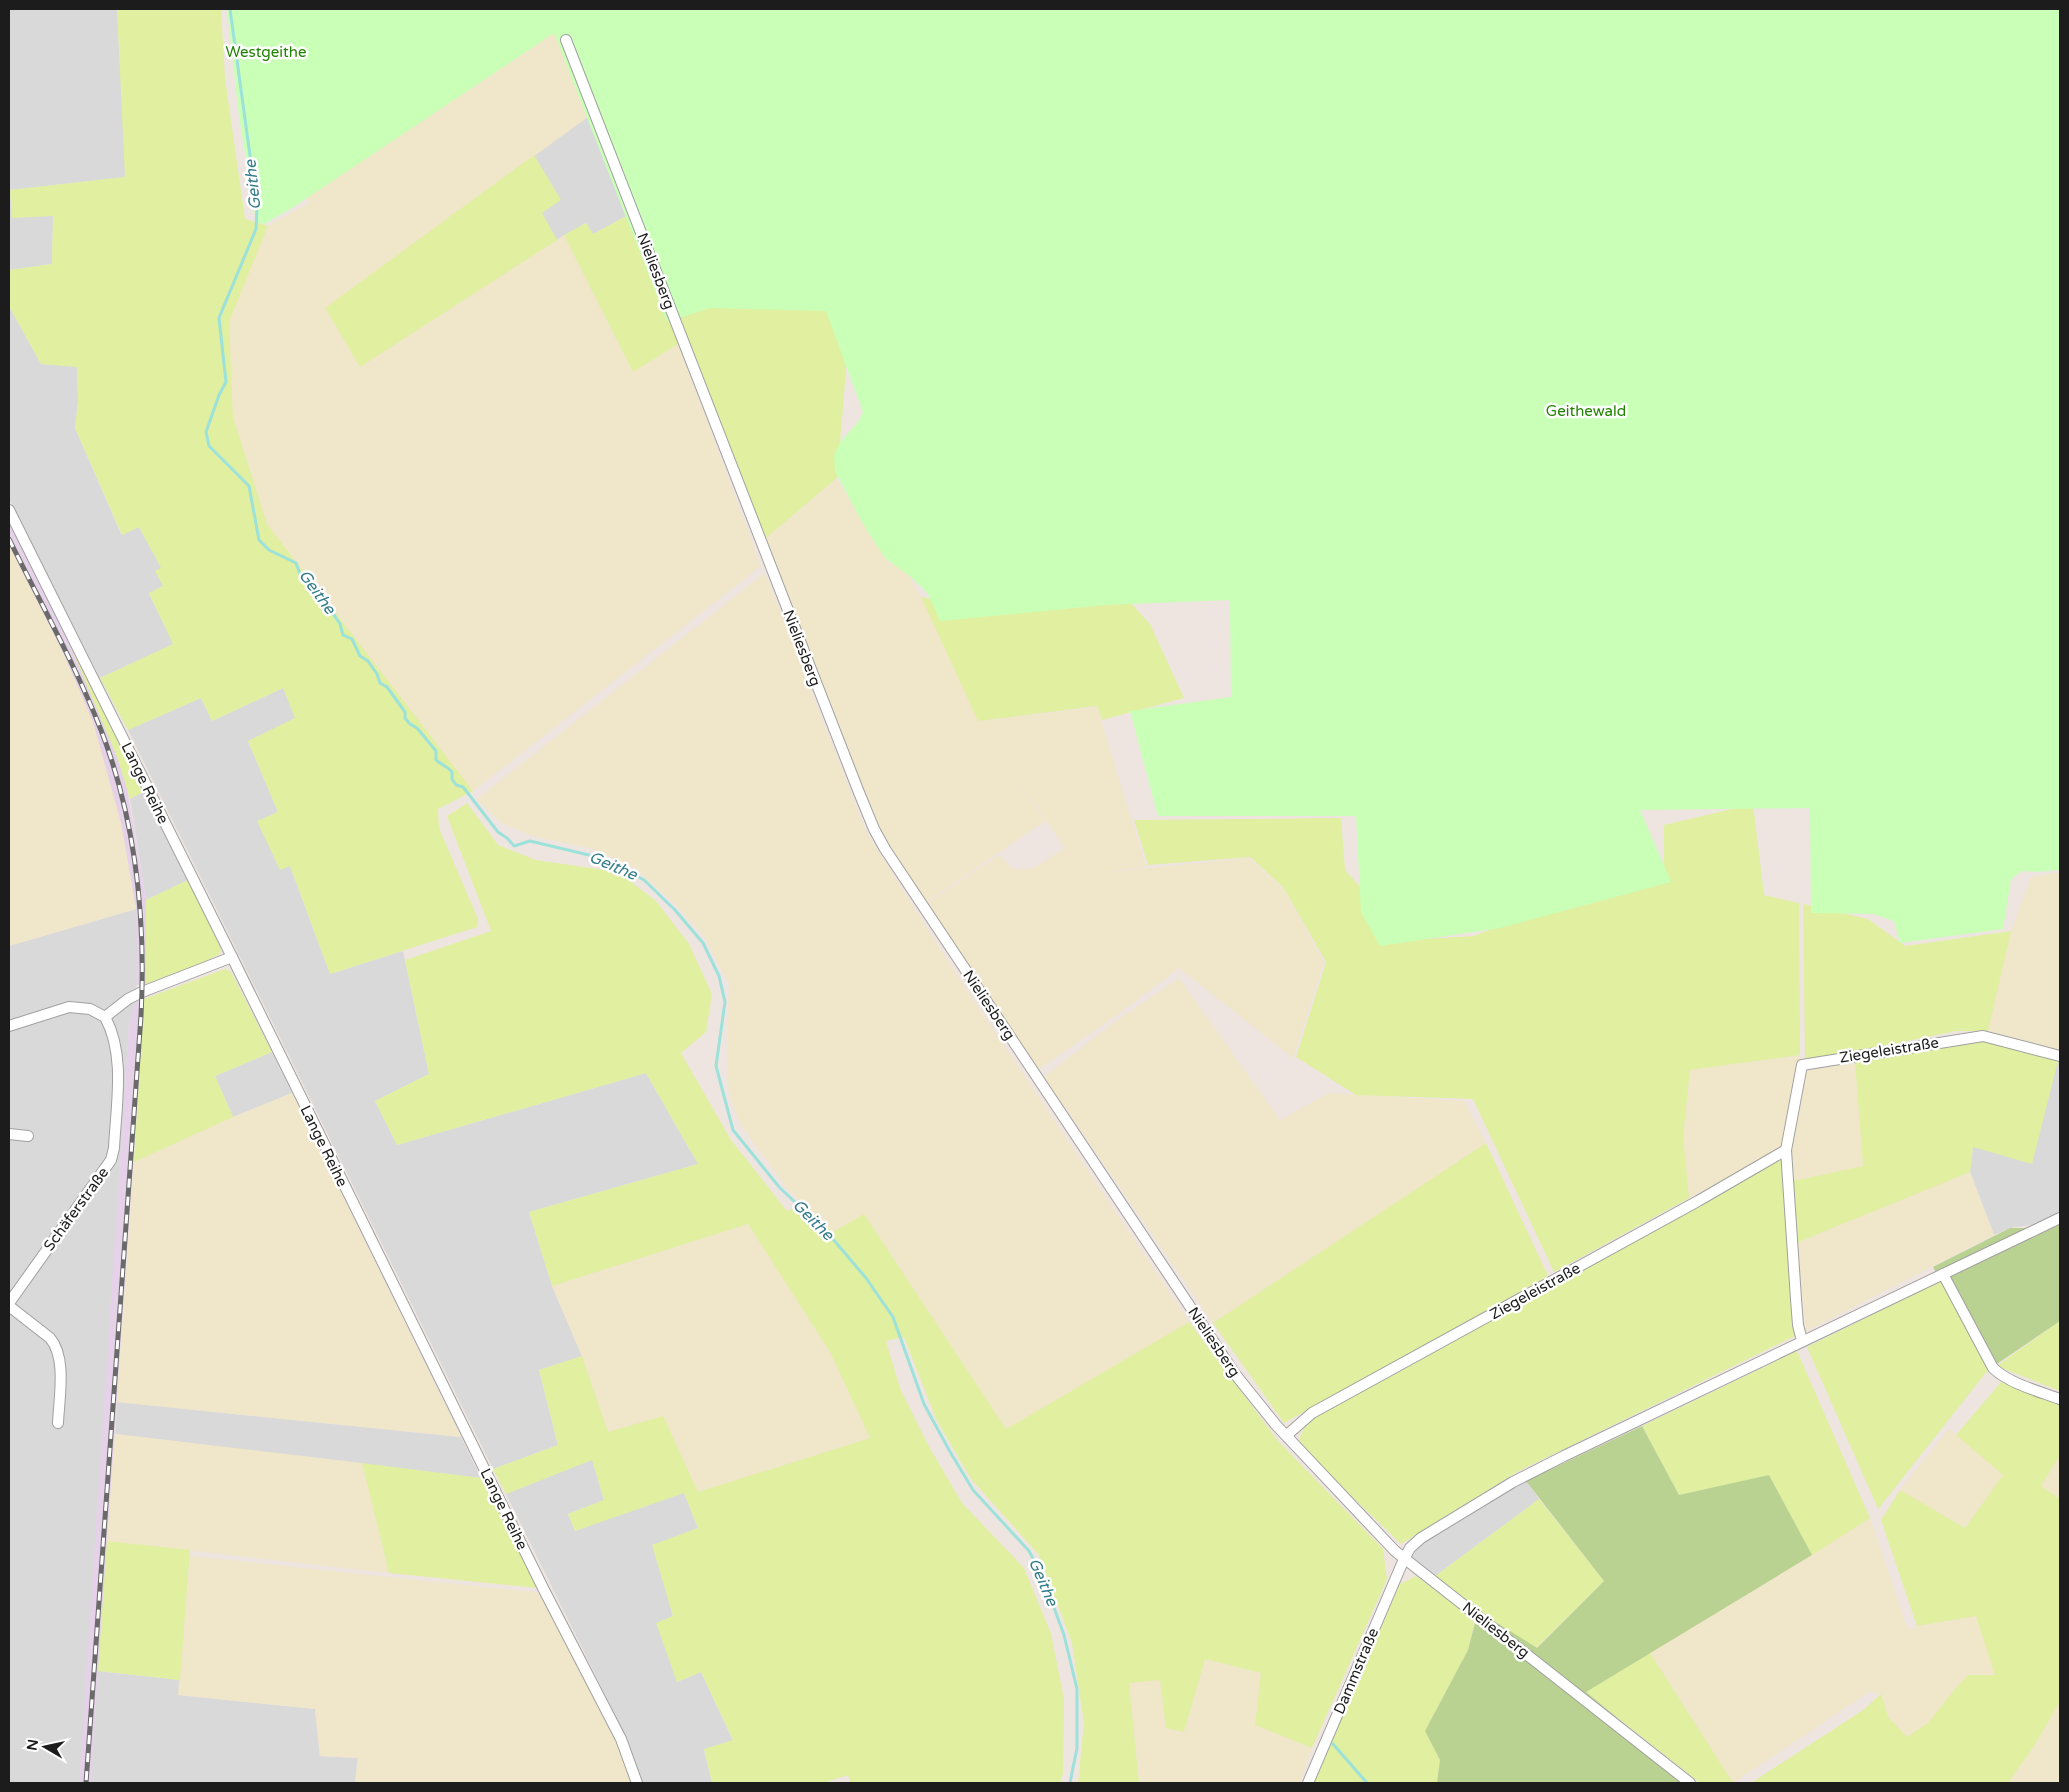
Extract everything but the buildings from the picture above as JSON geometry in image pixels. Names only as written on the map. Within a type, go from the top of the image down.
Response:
[{"type":"street","name":"Nieliesberg","points":[[566,40],[874,829],[885,849],[1235,1374],[1276,1425],[1404,1559],[1690,1783]]},
{"type":"street","name":"Lange Reihe","points":[[9,510],[527,1555],[621,1739],[637,1783]]},
{"type":"street","points":[[9,1026],[69,1007],[90,1009],[105,1017],[128,999],[142,992],[232,957]]},
{"type":"street","name":"Schäferstraße","points":[[9,1304],[111,1160],[114,1148],[118,1056],[116,1040],[105,1017]]},
{"type":"street","name":"Ziegeleistraße","points":[[1802,1341],[1798,1325],[1786,1150],[1802,1065],[1983,1036],[2060,1056]]},
{"type":"street","points":[[9,1134],[28,1136]]},
{"type":"street","name":"Ziegeleistraße","points":[[1287,1435],[1312,1413],[1698,1201],[1786,1150]]},
{"type":"street","points":[[1404,1559],[1410,1548],[1421,1538],[1513,1482],[2060,1218]]},
{"type":"street","points":[[1943,1274],[1993,1368],[1999,1374],[2011,1380],[2060,1399]]},
{"type":"street","points":[[9,1304],[56,1345],[60,1362],[58,1423]]},
{"type":"street","name":"Dammstraße","points":[[1308,1783],[1404,1559]]},
{"type":"shaded area","points":[[9,9],[117,9],[126,177],[10,190],[53,216],[52,264],[9,270]]},
{"type":"shaded area","points":[[546,9],[588,117],[325,308],[360,367],[564,235],[633,372],[678,344],[761,566],[473,791],[267,524],[233,417],[229,322],[268,226],[309,203],[303,179]]},
{"type":"shaded area","points":[[588,117],[630,214],[593,234],[586,223],[557,240],[541,213],[560,200],[534,155]]},
{"type":"shaded area","points":[[9,306],[41,364],[77,366],[78,401],[75,428],[121,534],[139,527],[162,568],[163,586],[149,594],[174,644],[100,678],[9,499]]},
{"type":"shaded area","points":[[837,479],[890,565],[900,560],[921,597],[978,721],[1097,707],[1146,867],[1091,874],[1249,858],[1283,888],[1324,962],[1293,1058],[1174,964],[1178,969],[1110,1020],[1039,1069],[926,904],[999,855],[1013,869],[1029,869],[1041,864],[1064,848],[1076,864],[1001,755],[1045,821],[925,903],[880,830],[761,542]]},
{"type":"shaded area","points":[[9,521],[85,676],[125,777],[146,900],[146,984],[137,985],[136,909],[121,823],[93,723],[64,655],[9,545]]},
{"type":"shaded area","points":[[9,545],[64,655],[93,722],[121,823],[136,909],[9,946]]},
{"type":"shaded area","points":[[765,573],[866,832],[954,971],[1189,1322],[1006,1429],[864,1214],[833,1232],[787,1188],[741,1125],[729,1096],[727,1059],[729,984],[704,936],[674,903],[635,868],[593,849],[532,836],[500,822],[477,799]]},
{"type":"shaded area","points":[[283,688],[296,718],[248,741],[278,812],[258,821],[280,869],[290,866],[330,974],[403,951],[429,1074],[375,1101],[397,1145],[646,1073],[698,1164],[529,1212],[552,1286],[582,1356],[539,1370],[558,1445],[493,1469],[128,730],[201,698],[212,721]]},
{"type":"shaded area","points":[[143,792],[188,880],[146,900],[130,799]]},
{"type":"shaded area","points":[[2060,872],[2060,1050],[1988,1031],[2011,931],[2031,877]]},
{"type":"shaded area","points":[[136,909],[138,951],[136,1001],[129,1024],[99,1501],[98,1671],[180,1680],[179,1695],[315,1709],[320,1756],[358,1758],[355,1783],[9,1783],[9,946]]},
{"type":"shaded area","points":[[1179,978],[1280,1120],[1329,1093],[1464,1101],[1486,1143],[1213,1323],[1044,1077],[1112,1024]]},
{"type":"shaded area","points":[[144,999],[91,1783],[79,1783],[129,1024],[136,1001]]},
{"type":"shaded area","points":[[272,1052],[292,1093],[233,1117],[215,1076]]},
{"type":"shaded area","points":[[1800,1055],[1785,1147],[1689,1198],[1683,1136],[1690,1070]]},
{"type":"shaded area","points":[[2059,1057],[2060,1214],[2042,1223],[2010,1228],[1994,1235],[1970,1172],[1973,1147]]},
{"type":"shaded area","points":[[1855,1062],[1863,1166],[1793,1181],[1791,1148],[1803,1071]]},
{"type":"shaded area","points":[[292,1093],[461,1437],[117,1402],[134,1162],[233,1117]]},
{"type":"shaded area","points":[[1970,1172],[1994,1235],[1806,1331],[1796,1243]]},
{"type":"shaded area","points":[[748,1224],[830,1352],[870,1438],[698,1492],[663,1416],[608,1432],[582,1356],[552,1286]]},
{"type":"shaded area","points":[[117,1402],[461,1437],[481,1478],[115,1434]]},
{"type":"shaded area","points":[[1949,1429],[2003,1475],[1965,1528],[1900,1490]]},
{"type":"shaded area","points":[[115,1434],[362,1463],[389,1573],[107,1541]]},
{"type":"shaded area","points":[[2060,1455],[2060,1499],[2041,1486]]},
{"type":"shaded area","points":[[592,1459],[604,1500],[568,1514],[575,1531],[684,1492],[698,1529],[653,1545],[673,1616],[677,1682],[701,1672],[733,1741],[704,1750],[712,1783],[641,1783],[626,1737],[506,1494]]},
{"type":"shaded area","points":[[1525,1479],[1539,1499],[1434,1577],[1410,1556],[1415,1546]]},
{"type":"shaded area","points":[[1870,1518],[1908,1630],[1917,1626],[1976,1616],[1996,1675],[1968,1675],[1928,1723],[1907,1737],[1888,1717],[1881,1694],[1869,1692],[1733,1783],[1650,1653]]},
{"type":"shaded area","points":[[190,1556],[541,1593],[616,1739],[632,1783],[355,1783],[358,1758],[320,1756],[315,1709],[178,1695]]},
{"type":"shaded area","points":[[1205,1658],[1261,1673],[1255,1725],[1312,1748],[1300,1783],[1139,1783],[1129,1682],[1160,1680],[1166,1728],[1184,1732]]},
{"type":"shaded area","points":[[2060,1701],[2060,1783],[2008,1783],[2034,1746]]},
{"type":"green space","points":[[117,9],[221,9],[225,78],[245,219],[268,226],[229,322],[233,417],[267,524],[473,791],[438,809],[439,828],[478,919],[477,927],[330,974],[290,866],[280,870],[257,821],[278,812],[248,741],[295,718],[283,688],[212,721],[201,698],[128,730],[100,678],[173,644],[149,593],[163,586],[155,571],[161,568],[139,527],[122,535],[75,428],[78,401],[77,367],[41,364],[9,306],[9,270],[52,264],[53,216],[12,218],[10,190],[125,177]]},
{"type":"green space","name":"Geithewald","points":[[227,9],[2060,9],[2060,870],[2022,871],[2011,879],[2003,929],[1900,943],[1894,921],[1873,914],[1811,913],[1810,808],[1640,810],[1671,882],[1500,928],[1380,946],[1361,912],[1356,816],[1158,816],[1130,711],[1231,697],[1230,600],[1105,605],[940,621],[928,594],[911,577],[885,558],[863,524],[835,471],[834,455],[841,441],[858,422],[863,412],[826,311],[710,308],[667,322],[554,33],[292,208],[264,224],[256,222],[239,116]]},
{"type":"green space","points":[[534,155],[561,200],[542,213],[557,240],[360,367],[325,308]]},
{"type":"green space","points":[[630,214],[678,344],[633,372],[564,235],[586,223],[593,234]]},
{"type":"green space","points":[[767,297],[847,311],[846,371],[837,478],[761,542],[670,311]]},
{"type":"green space","points":[[1120,591],[1150,624],[1184,698],[1102,720],[1097,706],[978,721],[921,597],[948,603]]},
{"type":"green space","points":[[69,643],[114,728],[143,792],[130,799],[117,757]]},
{"type":"green space","points":[[467,803],[498,845],[536,860],[618,872],[656,901],[689,944],[712,994],[706,1032],[681,1053],[731,1140],[787,1211],[804,1204],[833,1232],[864,1214],[1006,1429],[1189,1322],[1278,1441],[1383,1549],[1387,1579],[1312,1748],[1255,1725],[1261,1673],[1205,1659],[1184,1732],[1166,1728],[1160,1680],[1129,1683],[1139,1783],[1078,1783],[1084,1723],[1072,1643],[1039,1555],[971,1479],[936,1419],[904,1337],[886,1341],[900,1388],[928,1445],[962,1503],[1024,1568],[1051,1634],[1064,1699],[1063,1773],[1060,1783],[850,1783],[848,1775],[823,1783],[712,1783],[704,1749],[733,1740],[701,1672],[677,1682],[656,1623],[673,1616],[652,1545],[698,1528],[684,1493],[575,1531],[568,1514],[604,1500],[592,1460],[506,1494],[493,1469],[558,1445],[539,1370],[582,1356],[608,1432],[663,1416],[698,1492],[870,1438],[830,1352],[748,1224],[552,1286],[529,1212],[698,1164],[646,1073],[397,1145],[375,1101],[429,1074],[405,960],[491,931],[447,816]]},
{"type":"green space","points":[[1753,804],[1764,895],[1799,903],[1800,1055],[1690,1070],[1683,1136],[1689,1198],[1554,1272],[1473,1099],[1356,1095],[1296,1057],[1326,962],[1283,887],[1250,857],[1148,865],[1134,820],[1341,818],[1345,870],[1408,940],[1474,936],[1526,915],[1664,877],[1664,825]]},
{"type":"green space","points":[[188,880],[221,949],[220,954],[146,984],[146,900]]},
{"type":"green space","points":[[1803,904],[1868,919],[1905,946],[2011,931],[1988,1031],[1956,1031],[1859,1051],[1805,1059]]},
{"type":"green space","points":[[225,969],[231,972],[272,1052],[215,1076],[233,1117],[134,1162],[144,999]]},
{"type":"green space","points":[[1987,1038],[2059,1057],[2032,1164],[1973,1147],[1970,1172],[1796,1243],[1793,1181],[1863,1166],[1855,1062]]},
{"type":"green space","points":[[1486,1143],[1548,1276],[1284,1423],[1213,1323]]},
{"type":"green space","points":[[1782,1158],[1795,1336],[1517,1472],[1401,1544],[1306,1452],[1299,1439],[1307,1422]]},
{"type":"green space","points":[[2060,1220],[2060,1321],[1988,1370],[1933,1267],[2010,1228],[2033,1228]]},
{"type":"green space","points":[[1941,1281],[1988,1370],[1878,1509],[1807,1347]]},
{"type":"green space","points":[[2060,1321],[2060,1391],[1997,1366]]},
{"type":"green space","points":[[1797,1351],[1870,1518],[1812,1555],[1769,1476],[1679,1495],[1642,1426]]},
{"type":"green space","points":[[2001,1382],[2060,1402],[2060,1455],[2041,1486],[2060,1499],[2060,1701],[2034,1746],[2008,1783],[1751,1783],[1863,1710],[1881,1694],[1888,1717],[1907,1737],[1928,1723],[1968,1675],[1995,1675],[1976,1616],[1917,1626],[1881,1520],[1900,1490],[1965,1528],[2003,1475],[1956,1435]]},
{"type":"green space","points":[[1642,1426],[1679,1495],[1769,1475],[1812,1555],[1586,1692],[1696,1783],[1437,1783],[1440,1760],[1425,1731],[1468,1650],[1478,1611],[1537,1648],[1604,1581],[1526,1481]]},
{"type":"green space","points":[[362,1463],[481,1478],[538,1588],[389,1573]]},
{"type":"green space","points":[[1539,1499],[1604,1581],[1536,1648],[1478,1611],[1434,1577]]},
{"type":"green space","points":[[107,1541],[190,1550],[180,1680],[98,1671]]},
{"type":"green space","points":[[1416,1576],[1475,1620],[1468,1650],[1425,1731],[1440,1760],[1437,1783],[1313,1783],[1400,1584]]},
{"type":"green space","points":[[1650,1653],[1733,1783],[1700,1783],[1585,1692]]},
{"type":"waterway","name":"Geithe","points":[[230,9],[257,207],[256,229],[219,318],[226,382],[219,395],[206,432],[209,446],[249,486],[259,540],[269,550],[296,563],[300,574],[310,581],[327,611],[334,615],[340,624],[343,635],[352,639],[360,656],[368,661],[377,674],[380,683],[387,687],[405,712],[405,718],[417,728],[436,751],[436,760],[452,772],[452,779],[456,785],[463,787],[498,832],[514,846],[530,841],[593,856],[619,866],[644,880],[675,910],[703,943],[719,976],[725,1002],[716,1066],[733,1130],[780,1188],[827,1232],[866,1278],[893,1317],[924,1404],[949,1450],[973,1490],[1029,1551],[1042,1575],[1064,1635],[1077,1689],[1077,1748],[1070,1783]]},
{"type":"waterway","points":[[1333,1744],[1367,1783]]},
{"type":"railway","points":[[9,539],[69,657],[101,730],[123,799],[136,871],[140,907],[142,943],[141,1016],[86,1783]]},
{"type":"park label","name":"Westgeithe","points":[[266,52]]}]
